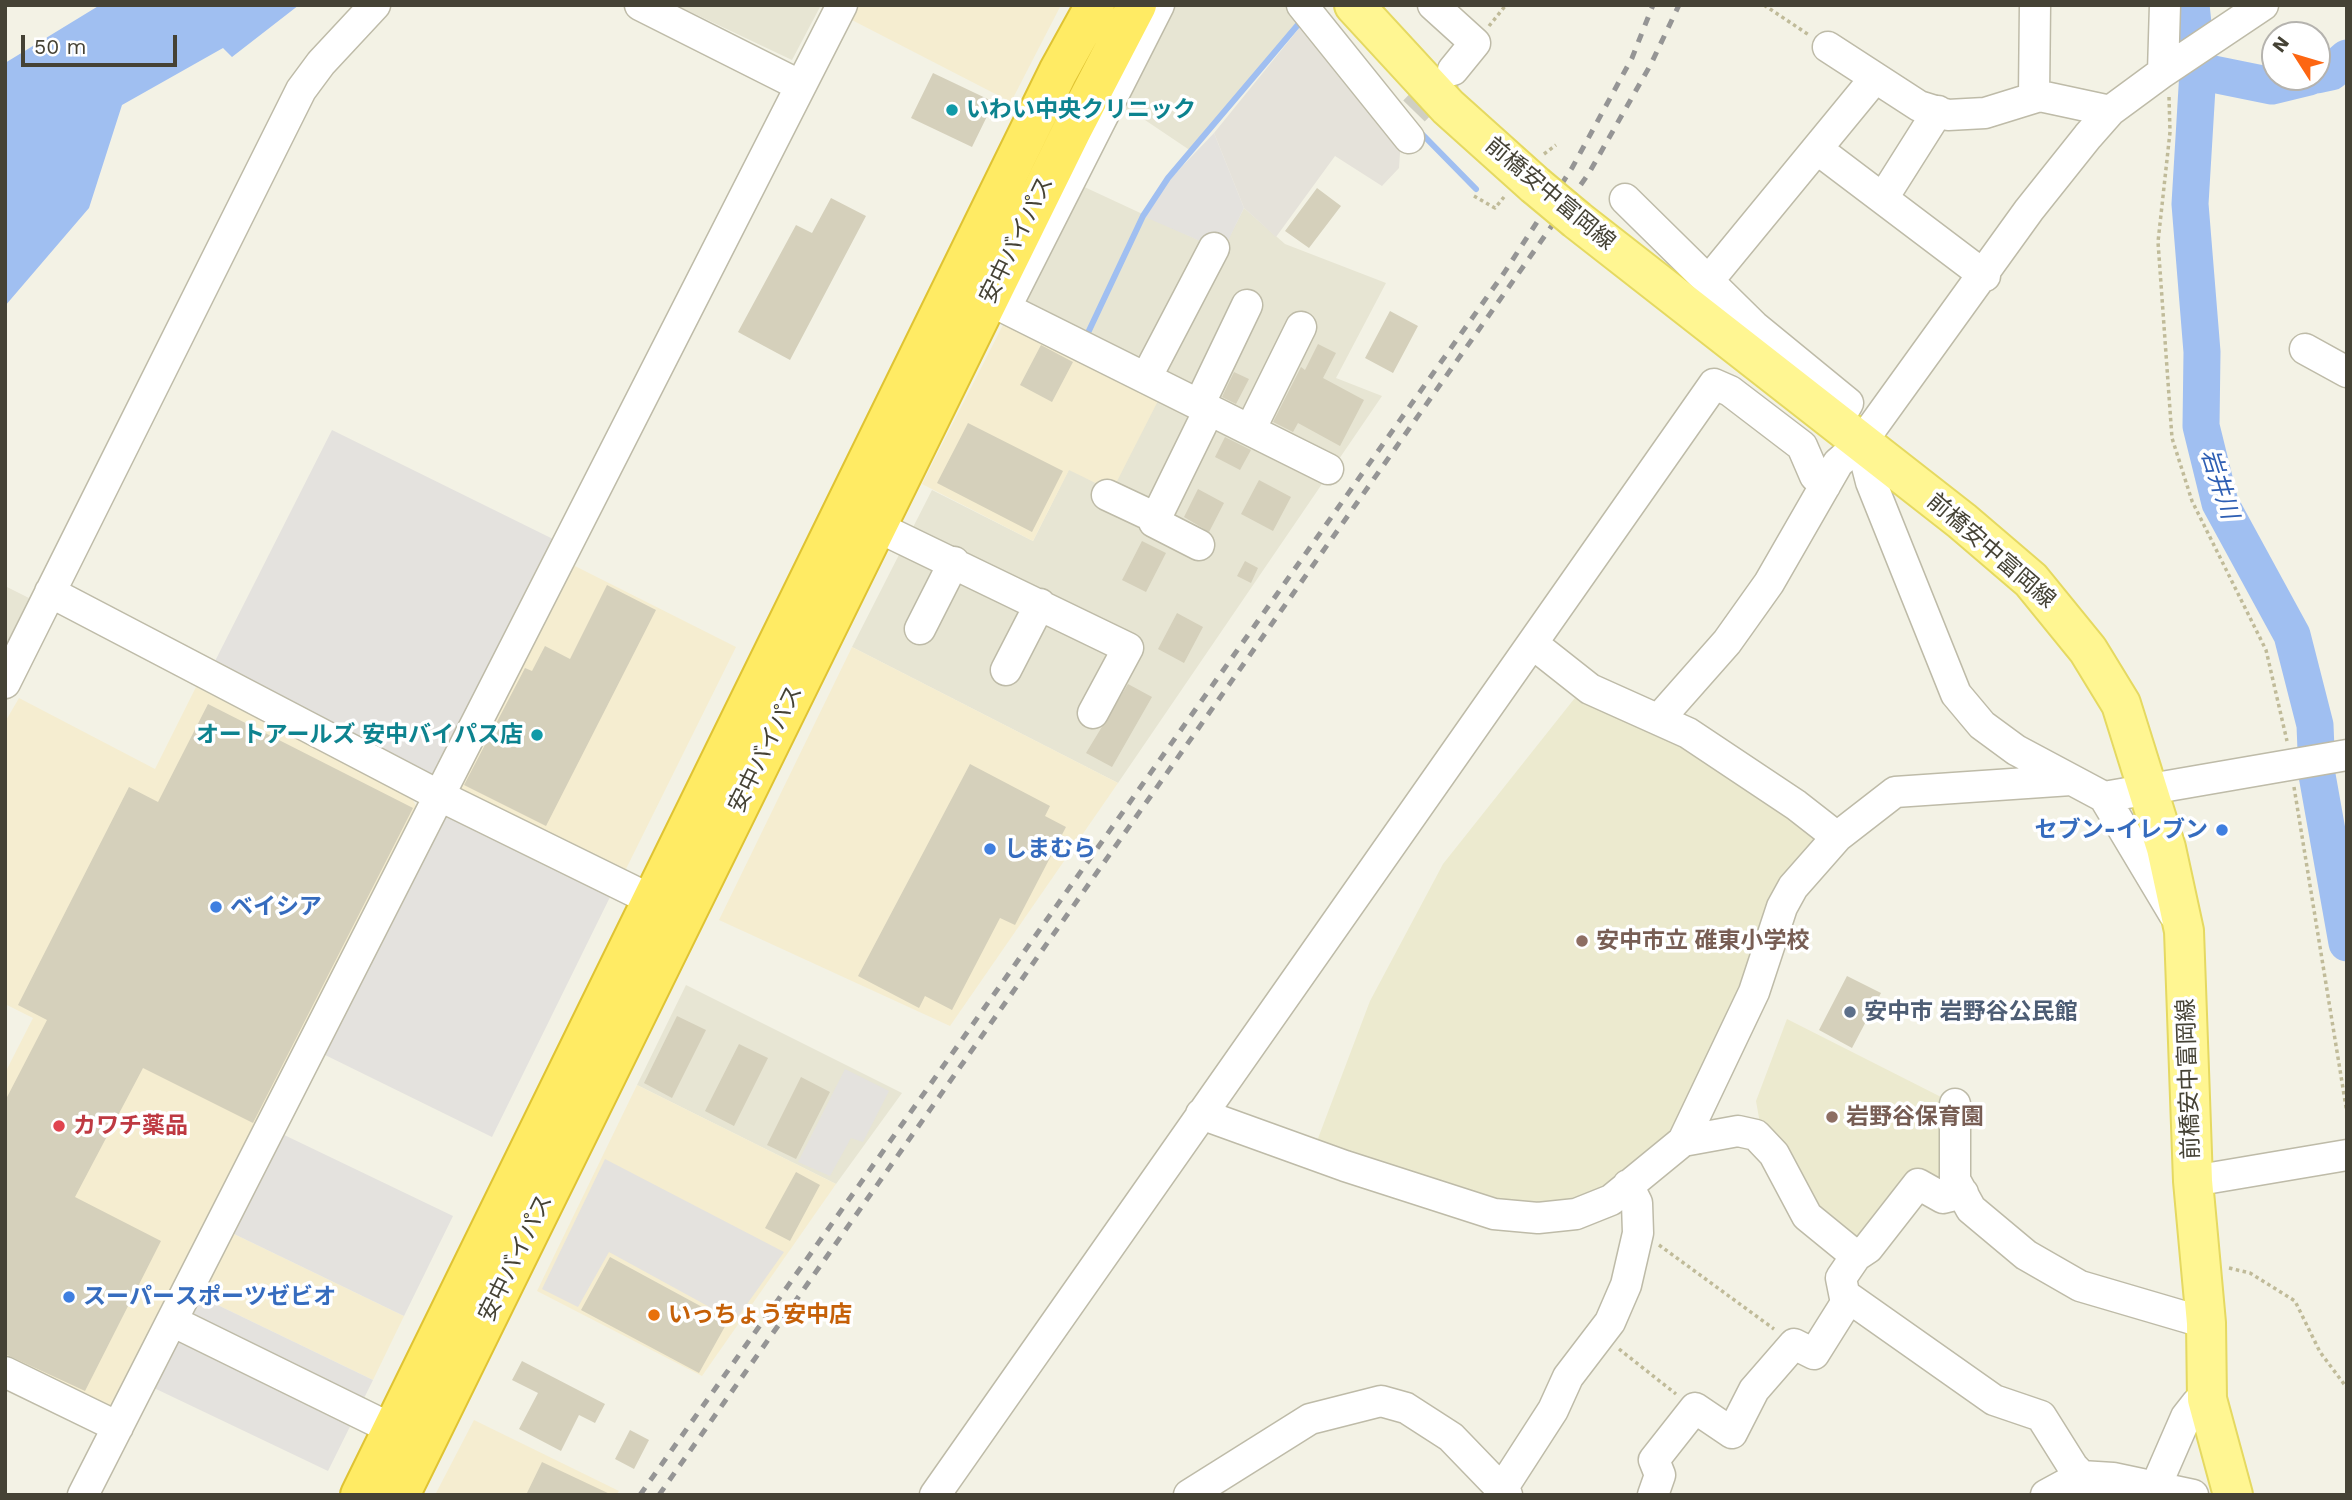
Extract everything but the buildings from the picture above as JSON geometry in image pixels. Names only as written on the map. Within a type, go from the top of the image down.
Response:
[{"type":"highway","name":"安中バイパス","points":[[983,297],[1058,72],[1095,5]]},
{"type":"highway","name":"安中バイパス","points":[[400,1495],[668,908],[859,518],[983,297],[1137,5]]},
{"type":"highway","name":"安中バイパス","points":[[360,1495],[392,1429],[668,908]]},
{"type":"main road","name":"前橋安中富岡線","points":[[1354,5],[1523,187],[1577,220],[1962,521],[2031,580],[2062,614],[2121,704],[2149,787],[2184,931],[2193,1181],[2206,1323],[2207,1399],[2233,1495]]},
{"type":"street","points":[[5,683],[301,90],[321,63],[375,5]]},
{"type":"street","points":[[640,5],[799,85]]},
{"type":"street","points":[[83,1495],[842,5]]},
{"type":"street","points":[[1159,5],[983,297],[1328,469]]},
{"type":"street","points":[[1302,5],[1408,125]]},
{"type":"street","points":[[1433,5],[1475,43],[1454,70]]},
{"type":"street","points":[[2034,97],[2035,5]]},
{"type":"street","points":[[2165,5],[2168,69]]},
{"type":"street","points":[[1659,719],[1727,642],[1769,583],[1838,463],[1849,433],[1984,276],[2029,210],[2110,111],[2263,5]]},
{"type":"street","points":[[1828,47],[1919,106],[1948,114],[1985,113],[2040,96],[2110,111]]},
{"type":"street","points":[[1709,280],[1875,78]]},
{"type":"street","points":[[1883,198],[1937,111]]},
{"type":"street","points":[[1817,149],[1984,276]]},
{"type":"street","points":[[1625,199],[1754,326],[1848,403],[1849,433],[1956,694],[1982,725],[2016,750],[2104,797],[2184,931]]},
{"type":"street","points":[[1146,378],[1214,248]]},
{"type":"street","points":[[1199,545],[1154,522],[1247,305]]},
{"type":"street","points":[[1250,430],[1301,327]]},
{"type":"street","points":[[2305,349],[2347,372]]},
{"type":"street","points":[[935,1495],[1714,384],[1730,391],[1802,446],[1815,476],[1825,486]]},
{"type":"street","points":[[1107,495],[1156,518]]},
{"type":"street","points":[[859,518],[1128,648],[1093,713]]},
{"type":"street","points":[[920,629],[954,562]]},
{"type":"street","points":[[50,592],[438,795],[668,908]]},
{"type":"street","points":[[1006,670],[1040,604]]},
{"type":"street","points":[[1533,644],[1590,689],[1699,740],[1796,805],[1837,837]]},
{"type":"street","points":[[2104,797],[2149,787],[2346,755]]},
{"type":"street","points":[[1201,1114],[1345,1166],[1494,1214],[1538,1219],[1576,1214],[1611,1200],[1683,1141],[1754,992],[1782,907],[1793,887],[1837,837],[1895,792],[2071,780]]},
{"type":"street","points":[[1955,1104],[1955,1180],[1971,1209],[2026,1255],[2080,1286],[2206,1323]]},
{"type":"street","points":[[1683,1141],[1738,1132],[1756,1135],[1774,1154],[1807,1216],[1847,1277],[1994,1400],[2041,1416],[2091,1485]]},
{"type":"street","points":[[2193,1181],[2347,1155]]},
{"type":"street","points":[[1653,1495],[1660,1475],[1654,1460],[1695,1408],[1732,1433],[1754,1390],[1794,1344],[1814,1354],[1846,1303],[1847,1277],[1918,1184],[1943,1198],[1963,1193]]},
{"type":"street","points":[[1189,1495],[1310,1419],[1381,1401],[1406,1408],[1451,1437],[1504,1492],[1553,1410],[1568,1377],[1610,1322],[1626,1285],[1636,1245],[1637,1203],[1629,1185]]},
{"type":"street","points":[[172,1321],[392,1429]]},
{"type":"street","points":[[5,1372],[118,1427]]},
{"type":"street","points":[[2154,1491],[2186,1417],[2197,1403],[2207,1399]]},
{"type":"street","points":[[2046,1495],[2113,1478],[2154,1491],[2193,1495]]},
{"type":"path","points":[[1764,5],[1828,47]]},
{"type":"path","points":[[2168,69],[2170,132],[2158,242],[2172,438],[2192,501],[2266,650],[2293,764],[2347,1112]]},
{"type":"path","points":[[1474,196],[1495,208],[1523,187]]},
{"type":"path","points":[[1636,1245],[1656,1243],[1794,1344]]},
{"type":"path","points":[[2200,1261],[2250,1273],[2294,1301],[2320,1352],[2347,1388]]},
{"type":"path","points":[[1600,1335],[1695,1408]]},
{"type":"shaded area","points":[[676,5],[821,5],[792,60]]},
{"type":"shaded area","points":[[854,5],[1061,5],[1011,102],[848,18]]},
{"type":"shaded area","points":[[1167,5],[1294,5],[1301,18],[1191,151],[1145,120],[1117,109]]},
{"type":"shaded area","points":[[1305,21],[1401,139],[1399,168],[1382,186],[1335,156],[1276,237],[1244,208],[1214,133]]},
{"type":"shaded area","points":[[1214,133],[1244,208],[1223,251],[1145,217],[1170,179]]},
{"type":"shaded area","points":[[1078,184],[1222,251],[1244,208],[1285,244],[1386,283],[1336,378],[1382,396],[1118,783],[852,647],[932,490],[1033,541],[1069,469],[1112,491],[1017,301]]},
{"type":"shaded area","points":[[1006,319],[1160,397],[1112,491],[1069,470],[1033,541],[922,484]]},
{"type":"shaded area","points":[[332,430],[553,539],[430,781],[211,669]]},
{"type":"shaded area","points":[[565,561],[736,647],[624,873],[456,790]]},
{"type":"shaded area","points":[[5,586],[29,598],[5,647]]},
{"type":"shaded area","points":[[852,647],[1118,783],[950,1026],[719,920]]},
{"type":"shaded area","points":[[196,687],[409,793],[420,813],[117,1407],[105,1410],[5,1362],[5,1073],[33,1018],[5,1004],[5,722],[19,698],[155,769]]},
{"type":"shaded area","name":"安中市立 碓東小学校","points":[[1578,694],[1671,735],[1819,833],[1680,1131],[1614,1189],[1576,1206],[1494,1206],[1314,1149],[1370,1001],[1443,864]]},
{"type":"shaded area","points":[[438,811],[611,895],[492,1137],[319,1052]]},
{"type":"shaded area","points":[[686,985],[902,1093],[836,1184],[637,1085]]},
{"type":"shaded area","points":[[1787,1019],[1945,1099],[1942,1177],[1863,1242],[1810,1213],[1761,1129],[1756,1101]]},
{"type":"shaded area","points":[[845,1069],[889,1091],[863,1142],[851,1138],[830,1176],[798,1162]]},
{"type":"shaded area","points":[[637,1085],[836,1184],[702,1376],[537,1291]]},
{"type":"shaded area","points":[[278,1132],[453,1216],[404,1316],[230,1232]]},
{"type":"shaded area","points":[[605,1159],[784,1252],[735,1321],[609,1252],[578,1307],[542,1289]]},
{"type":"shaded area","points":[[230,1232],[404,1316],[373,1380],[199,1296]]},
{"type":"shaded area","points":[[199,1296],[373,1380],[328,1471],[154,1388]]},
{"type":"shaded area","points":[[474,1420],[619,1491],[616,1495],[435,1495]]},
{"type":"water","points":[[100,5],[299,5],[232,57],[223,48],[122,105],[89,208],[5,306],[5,63]]},
{"type":"waterway","name":"岩井川","points":[[2191,5],[2198,71],[2190,204],[2202,352],[2201,426],[2220,503],[2292,635],[2315,725],[2317,775],[2347,943]]},
{"type":"waterway","points":[[1086,337],[1143,216],[1168,178],[1302,20]]},
{"type":"waterway","points":[[2331,72],[2347,58]]},
{"type":"waterway","points":[[2198,71],[2261,84]]},
{"type":"waterway","points":[[1423,135],[1476,189]]},
{"type":"tunnel","points":[[1414,111],[1448,76]]},
{"type":"railway","points":[[640,1495],[1504,273],[1572,168],[1632,58],[1653,5]]},
{"type":"railway","points":[[659,1495],[1589,173],[1651,64],[1679,5]]},
{"type":"place","name":"いわい中央クリニック","points":[[952,110]]},
{"type":"place","name":"オートアールズ 安中バイパス店","points":[[537,735]]},
{"type":"place","name":"セブン-イレブン","points":[[2222,830]]},
{"type":"place","name":"しまむら","points":[[990,849]]},
{"type":"place","name":"ベイシア","points":[[216,907]]},
{"type":"place","name":"安中市立 碓東小学校","points":[[1582,941]]},
{"type":"place","name":"安中市 岩野谷公民館","points":[[1850,1012]]},
{"type":"place","name":"岩野谷保育園","points":[[1832,1117]]},
{"type":"place","name":"カワチ薬品","points":[[59,1126]]},
{"type":"place","name":"スーパースポーツゼビオ","points":[[69,1297]]},
{"type":"place","name":"いっちょう安中店","points":[[654,1315]]}]
